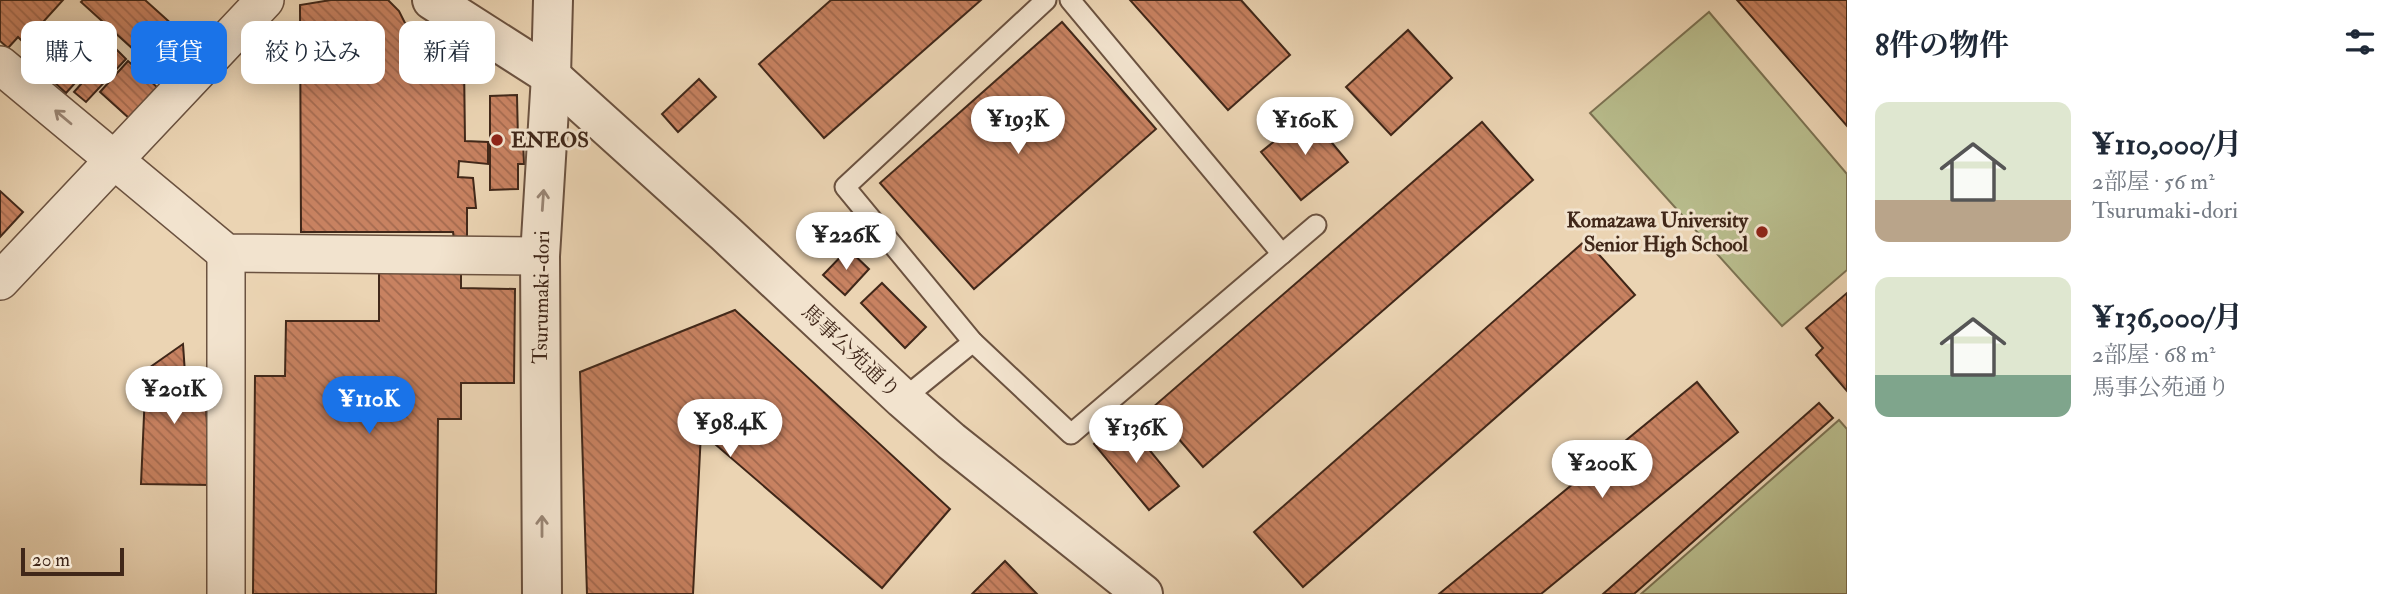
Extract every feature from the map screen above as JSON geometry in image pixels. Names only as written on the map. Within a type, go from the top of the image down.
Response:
[{"type":"street","points":[[0,281],[265,0]]},
{"type":"street","name":"馬事公苑通り","points":[[432,0],[551,76],[726,233],[903,399],[1143,594]]},
{"type":"street","name":"Tsurumaki-dori","points":[[542,594],[540,256],[553,0]]},
{"type":"street","points":[[0,65],[226,253],[540,256]]},
{"type":"street","points":[[226,253],[226,594]]},
{"type":"lane","points":[[1046,0],[845,187],[973,342],[1071,434],[1316,225]]},
{"type":"lane","points":[[1070,0],[1282,254]]},
{"type":"lane","points":[[903,399],[973,342]]},
{"type":"green space","points":[[1709,12],[1847,174],[1847,270],[1782,326],[1590,113]]},
{"type":"green space","points":[[1839,420],[1847,429],[1847,594],[1641,594]]},
{"type":"building","points":[[0,0],[63,0],[44,21],[21,21],[21,40],[18,37],[8,48],[0,41]]},
{"type":"building","points":[[145,0],[168,21],[131,21],[131,47],[117,35],[117,21],[102,21],[81,2]]},
{"type":"building","points":[[331,0],[388,0],[404,21],[399,21],[399,84],[464,84],[465,141],[488,142],[488,164],[459,161],[458,177],[473,178],[476,208],[467,208],[467,240],[454,239],[453,232],[301,232],[300,84],[385,84],[385,21],[300,21],[300,5]]},
{"type":"building","points":[[831,0],[981,0],[824,138],[759,64]]},
{"type":"building","points":[[1130,0],[1241,0],[1290,55],[1228,110]]},
{"type":"building","points":[[1737,0],[1847,0],[1847,126]]},
{"type":"building","points":[[1062,22],[1156,129],[974,289],[880,183]]},
{"type":"building","points":[[1408,30],[1452,78],[1391,135],[1346,87]]},
{"type":"building","points":[[117,50],[126,59],[117,69]]},
{"type":"building","points":[[128,61],[131,64],[131,84],[154,84],[158,88],[130,119],[100,92],[107,84],[117,84],[117,73]]},
{"type":"building","points":[[699,79],[716,97],[678,132],[662,114]]},
{"type":"building","points":[[56,84],[74,84],[66,93]]},
{"type":"building","points":[[81,84],[103,84],[86,102],[74,92]]},
{"type":"building","points":[[517,95],[518,141],[523,141],[524,164],[518,164],[518,189],[490,190],[490,96]]},
{"type":"building","points":[[1308,114],[1348,162],[1301,200],[1261,152]]},
{"type":"building","points":[[1482,122],[1533,180],[1203,467],[1152,408]]},
{"type":"building","points":[[0,191],[23,212],[0,237]]},
{"type":"building","points":[[1586,240],[1635,295],[1303,587],[1254,532]]},
{"type":"building","points":[[848,249],[869,269],[845,295],[823,275]]},
{"type":"building","points":[[379,270],[461,271],[461,288],[515,289],[514,383],[461,383],[461,419],[438,419],[436,594],[253,594],[255,376],[285,376],[286,321],[379,321]]},
{"type":"building","points":[[882,283],[926,327],[905,348],[861,303]]},
{"type":"building","points":[[1847,293],[1847,391],[1816,355],[1823,348],[1806,328]]},
{"type":"building","points":[[735,310],[950,509],[882,588],[701,432],[693,594],[587,594],[580,372]]},
{"type":"building","points":[[183,344],[186,388],[205,385],[210,485],[141,484],[146,370]]},
{"type":"building","points":[[1697,382],[1738,432],[1541,594],[1439,594]]},
{"type":"building","points":[[1819,403],[1833,418],[1634,594],[1603,594]]},
{"type":"building","points":[[1124,419],[1179,486],[1149,510],[1094,444]]},
{"type":"building","points":[[1005,561],[1037,594],[972,594]]},
{"type":"place","name":"ENEOS","points":[[497,140]]},
{"type":"place","name":"Komazawa University Senior High School","points":[[1762,232]]}]
